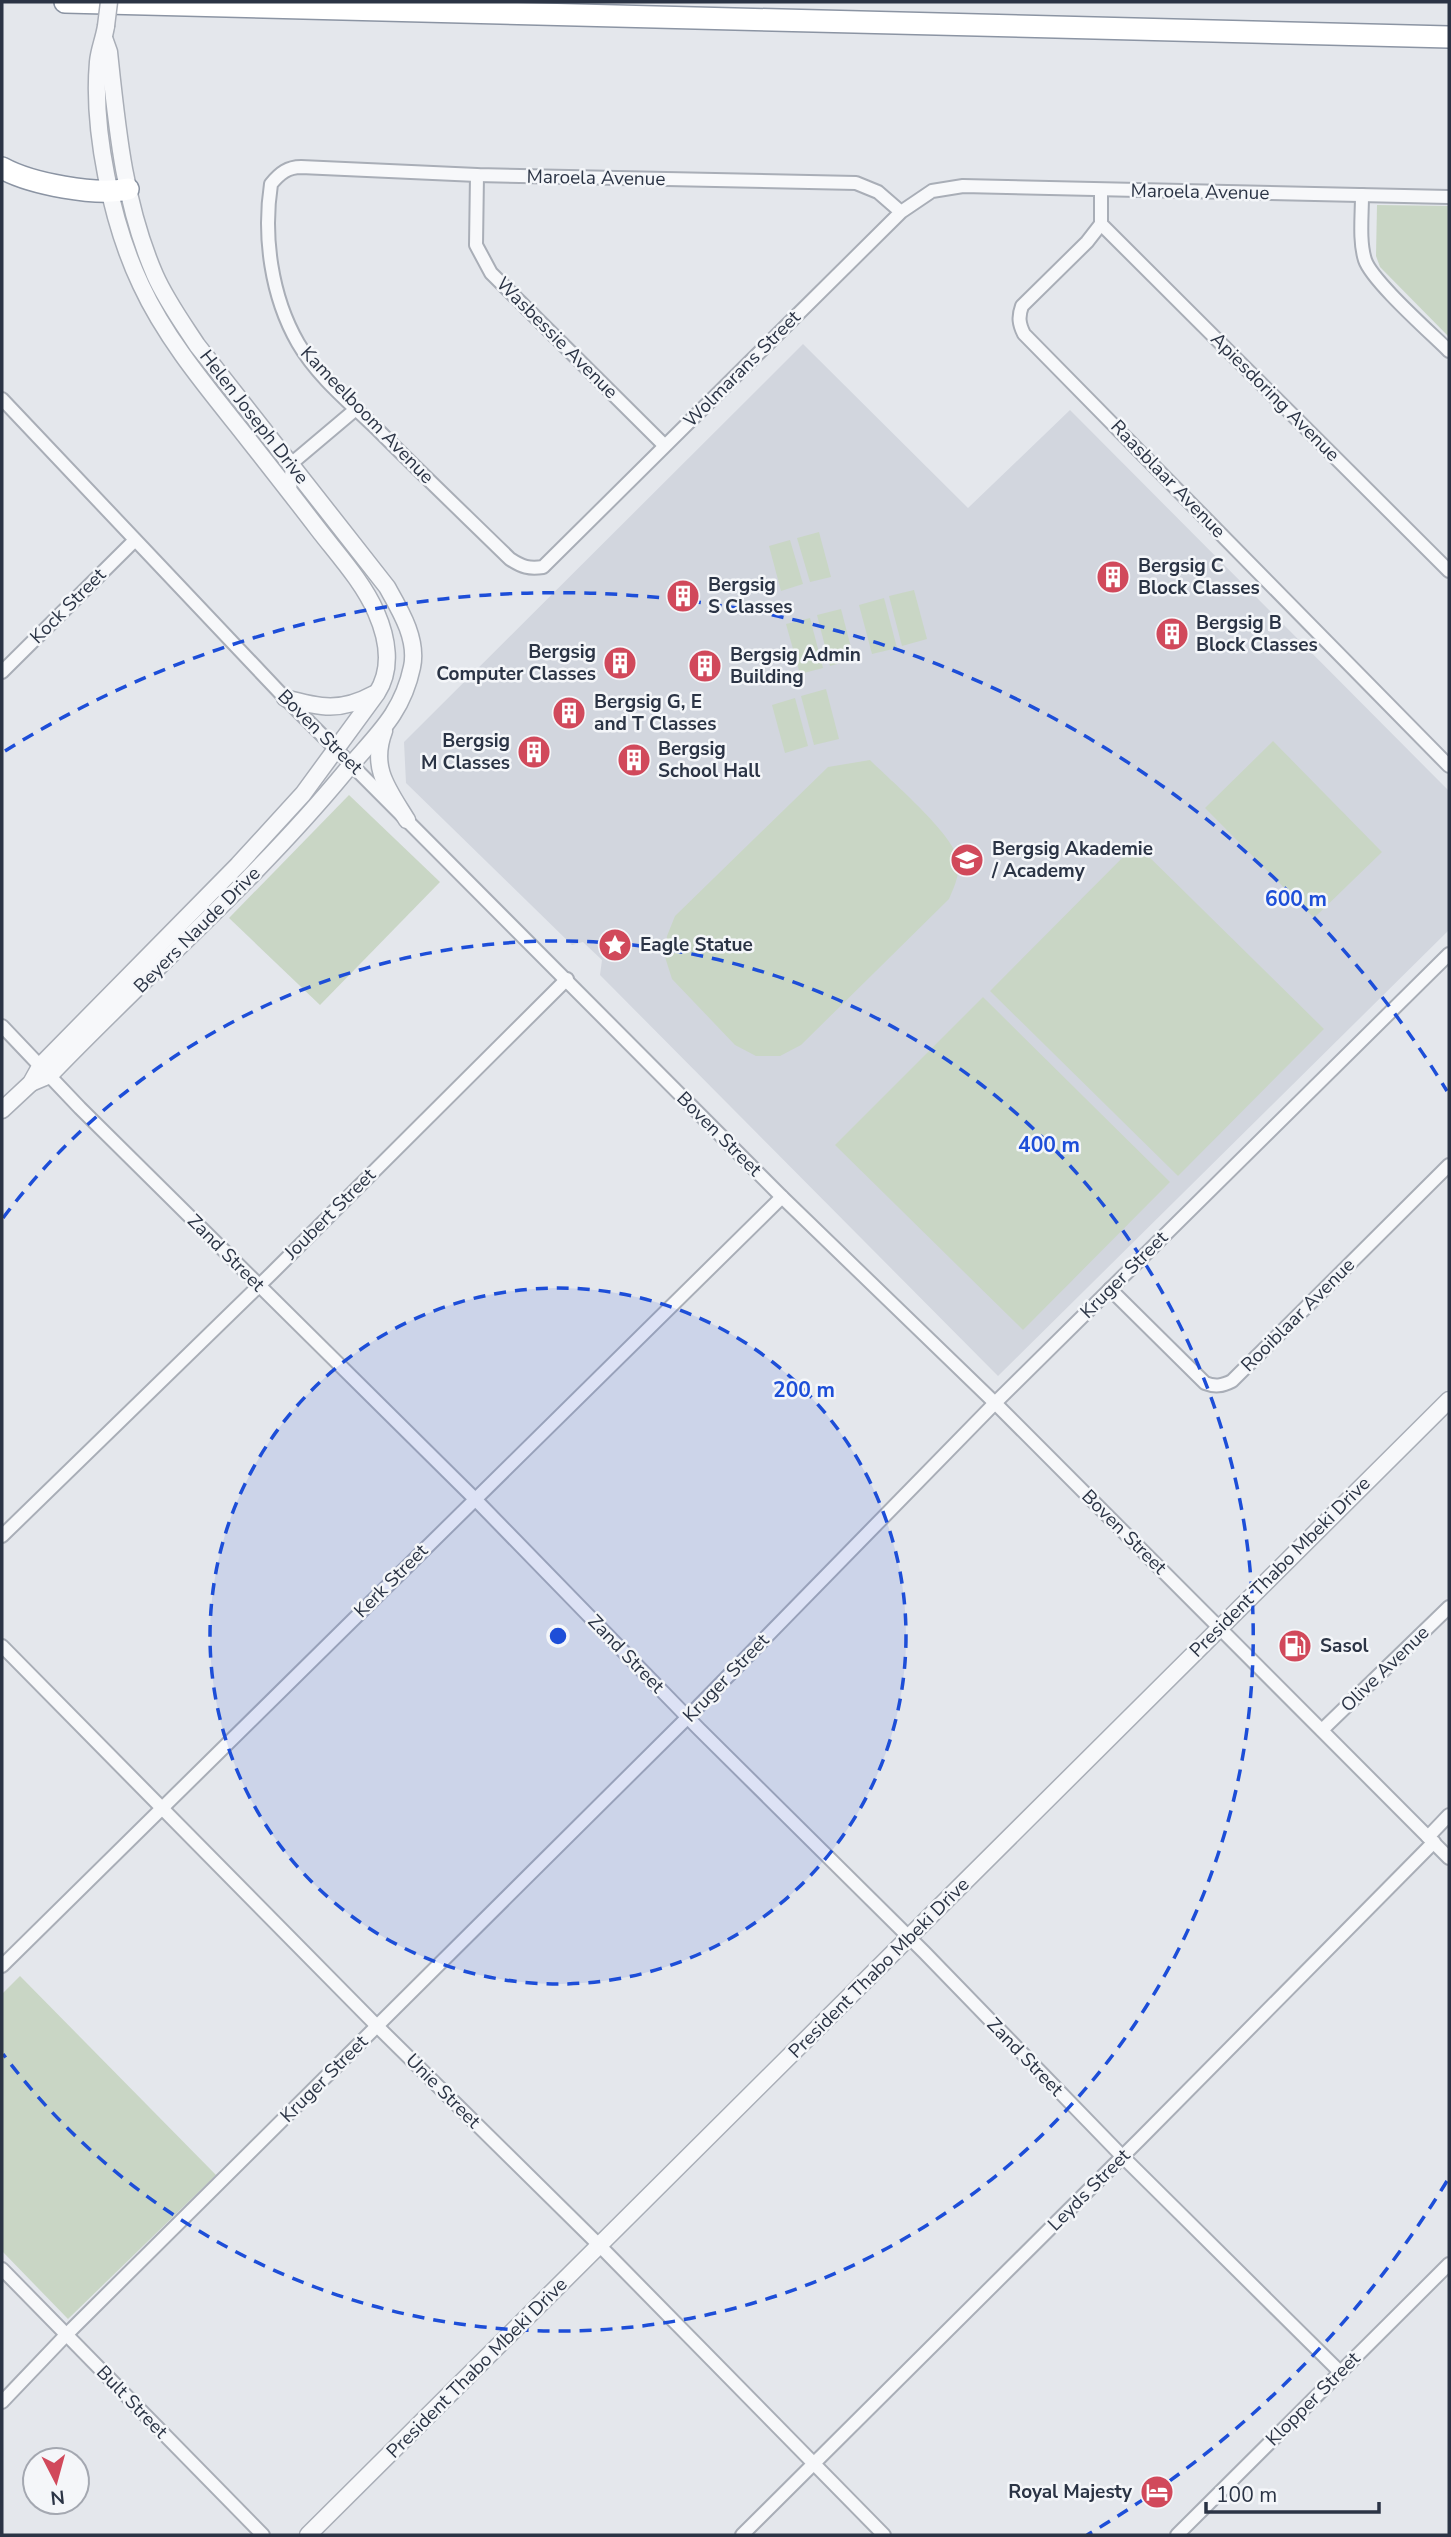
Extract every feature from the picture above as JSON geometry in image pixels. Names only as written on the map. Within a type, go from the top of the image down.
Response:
[{"type":"highway","points":[[65,2],[1449,37]]},
{"type":"highway","points":[[2,169],[46,183],[119,191]]},
{"type":"street","name":"Helen Joseph Drive","points":[[109,2],[105,32],[118,140],[119,191],[126,250],[156,315],[201,380],[290,491],[354,577],[375,609],[386,639],[387,667],[382,685],[337,749]]},
{"type":"street","name":"Maroela Avenue","points":[[283,172],[292,167],[325,167],[477,175],[856,183],[878,191],[901,212]]},
{"type":"street","name":"Kameelboom Avenue","points":[[283,172],[271,184],[267,215],[268,239],[273,272],[297,342],[308,358],[356,410],[510,559],[529,569],[543,567]]},
{"type":"street","name":"Wasbessie Avenue","points":[[477,175],[476,245],[491,273],[664,445]]},
{"type":"street","name":"Maroela Avenue","points":[[951,186],[1449,197]]},
{"type":"street","name":"Wolmarans Street","points":[[543,567],[901,212],[932,191],[951,186]]},
{"type":"street","points":[[1101,190],[1101,224]]},
{"type":"street","name":"Helen Joseph Drive","points":[[119,191],[169,303],[212,365],[292,463],[387,587],[403,615],[413,663],[406,689],[387,726],[352,764]]},
{"type":"street","points":[[1362,195],[1363,249],[1367,265],[1379,281],[1449,351]]},
{"type":"street","name":"Raasblaar Avenue","points":[[1101,224],[1087,242],[1022,306],[1019,325],[1024,334],[1449,766]]},
{"type":"street","name":"Apiesdoring Avenue","points":[[1101,224],[1449,571]]},
{"type":"street","name":"Boven Street","points":[[2,399],[285,698],[782,1197],[995,1403],[1449,1858]]},
{"type":"street","points":[[290,491],[292,463],[356,410]]},
{"type":"street","name":"Kock Street","points":[[2,672],[135,540]]},
{"type":"street","points":[[285,698],[312,705],[338,707],[357,703],[377,693]]},
{"type":"street","points":[[387,726],[379,744],[379,768],[407,820]]},
{"type":"street","name":"Beyers Naude Drive","points":[[45,1070],[303,794],[337,749]]},
{"type":"street","name":"Beyers Naude Drive","points":[[2,1110],[252,876],[352,764]]},
{"type":"street","name":"Kruger Street","points":[[2,2402],[66,2335],[688,1717],[995,1403],[1449,954]]},
{"type":"street","name":"Joubert Street","points":[[2,1536],[567,979]]},
{"type":"street","name":"Zand Street","points":[[2,1026],[258,1286],[475,1499],[1122,2156],[1340,2372]]},
{"type":"street","name":"Rooiblaar Avenue","points":[[1110,1289],[1205,1383],[1213,1386],[1224,1385],[1232,1381],[1449,1165]]},
{"type":"street","name":"Kerk Street","points":[[2,1966],[782,1197]]},
{"type":"street","name":"President Thabo Mbeki Drive","points":[[308,2535],[1449,1400]]},
{"type":"street","name":"Olive Avenue","points":[[1322,1730],[1449,1607]]},
{"type":"street","name":"Unie Street","points":[[2,1646],[884,2535]]},
{"type":"street","name":"Leyds Street","points":[[742,2535],[1122,2156],[1431,1840],[1449,1815]]},
{"type":"street","name":"Klopper Street","points":[[1177,2535],[1449,2264]]},
{"type":"street","name":"Bult Street","points":[[2,2269],[263,2535]]},
{"type":"shaded area","name":"Bergsig Akademie / Academy","points":[[803,344],[968,508],[1070,410],[1449,791],[1449,930],[998,1376],[600,975],[602,960],[583,942],[572,945],[406,783],[404,742]]},
{"type":"green space","points":[[1377,205],[1449,206],[1449,337],[1380,267],[1376,256]]},
{"type":"green space","points":[[819,532],[831,577],[810,582],[797,538]]},
{"type":"green space","points":[[790,540],[803,584],[781,591],[769,546]]},
{"type":"green space","points":[[914,590],[927,639],[902,646],[889,596]]},
{"type":"green space","points":[[884,598],[897,648],[872,654],[859,605]]},
{"type":"green space","points":[[841,609],[854,659],[830,666],[817,615]]},
{"type":"green space","points":[[810,618],[823,668],[800,674],[786,624]]},
{"type":"green space","points":[[826,689],[839,739],[814,745],[801,696]]},
{"type":"green space","points":[[795,698],[808,746],[785,753],[772,705]]},
{"type":"green space","points":[[1273,741],[1382,852],[1314,918],[1205,808]]},
{"type":"green space","points":[[870,760],[932,820],[952,846],[957,857],[957,879],[949,899],[801,1045],[780,1056],[756,1056],[735,1045],[672,979],[665,957],[667,936],[675,916],[828,767]]},
{"type":"green space","points":[[349,795],[440,882],[320,1005],[229,918]]},
{"type":"green space","points":[[1136,844],[1324,1029],[1178,1176],[990,991]]},
{"type":"green space","points":[[983,997],[1170,1182],[1023,1330],[835,1145]]},
{"type":"green space","points":[[20,1976],[216,2175],[68,2319],[2,2251],[2,1994]]},
{"type":"place","name":"Bergsig C Block Classes","points":[[1113,577]]},
{"type":"place","name":"Bergsig S Classes","points":[[683,596]]},
{"type":"place","name":"Bergsig B Block Classes","points":[[1172,634]]},
{"type":"place","name":"Bergsig Computer Classes","points":[[620,663]]},
{"type":"place","name":"Bergsig Admin Building","points":[[705,666]]},
{"type":"place","name":"Bergsig G, E and T Classes","points":[[569,713]]},
{"type":"place","name":"Bergsig M Classes","points":[[534,752]]},
{"type":"place","name":"Bergsig School Hall","points":[[634,760]]},
{"type":"place","name":"Bergsig Akademie / Academy","points":[[967,860]]},
{"type":"place","name":"Eagle Statue","points":[[615,945]]},
{"type":"place","name":"Sasol","points":[[1295,1646]]},
{"type":"place","name":"Royal Majesty","points":[[1157,2492]]}]
